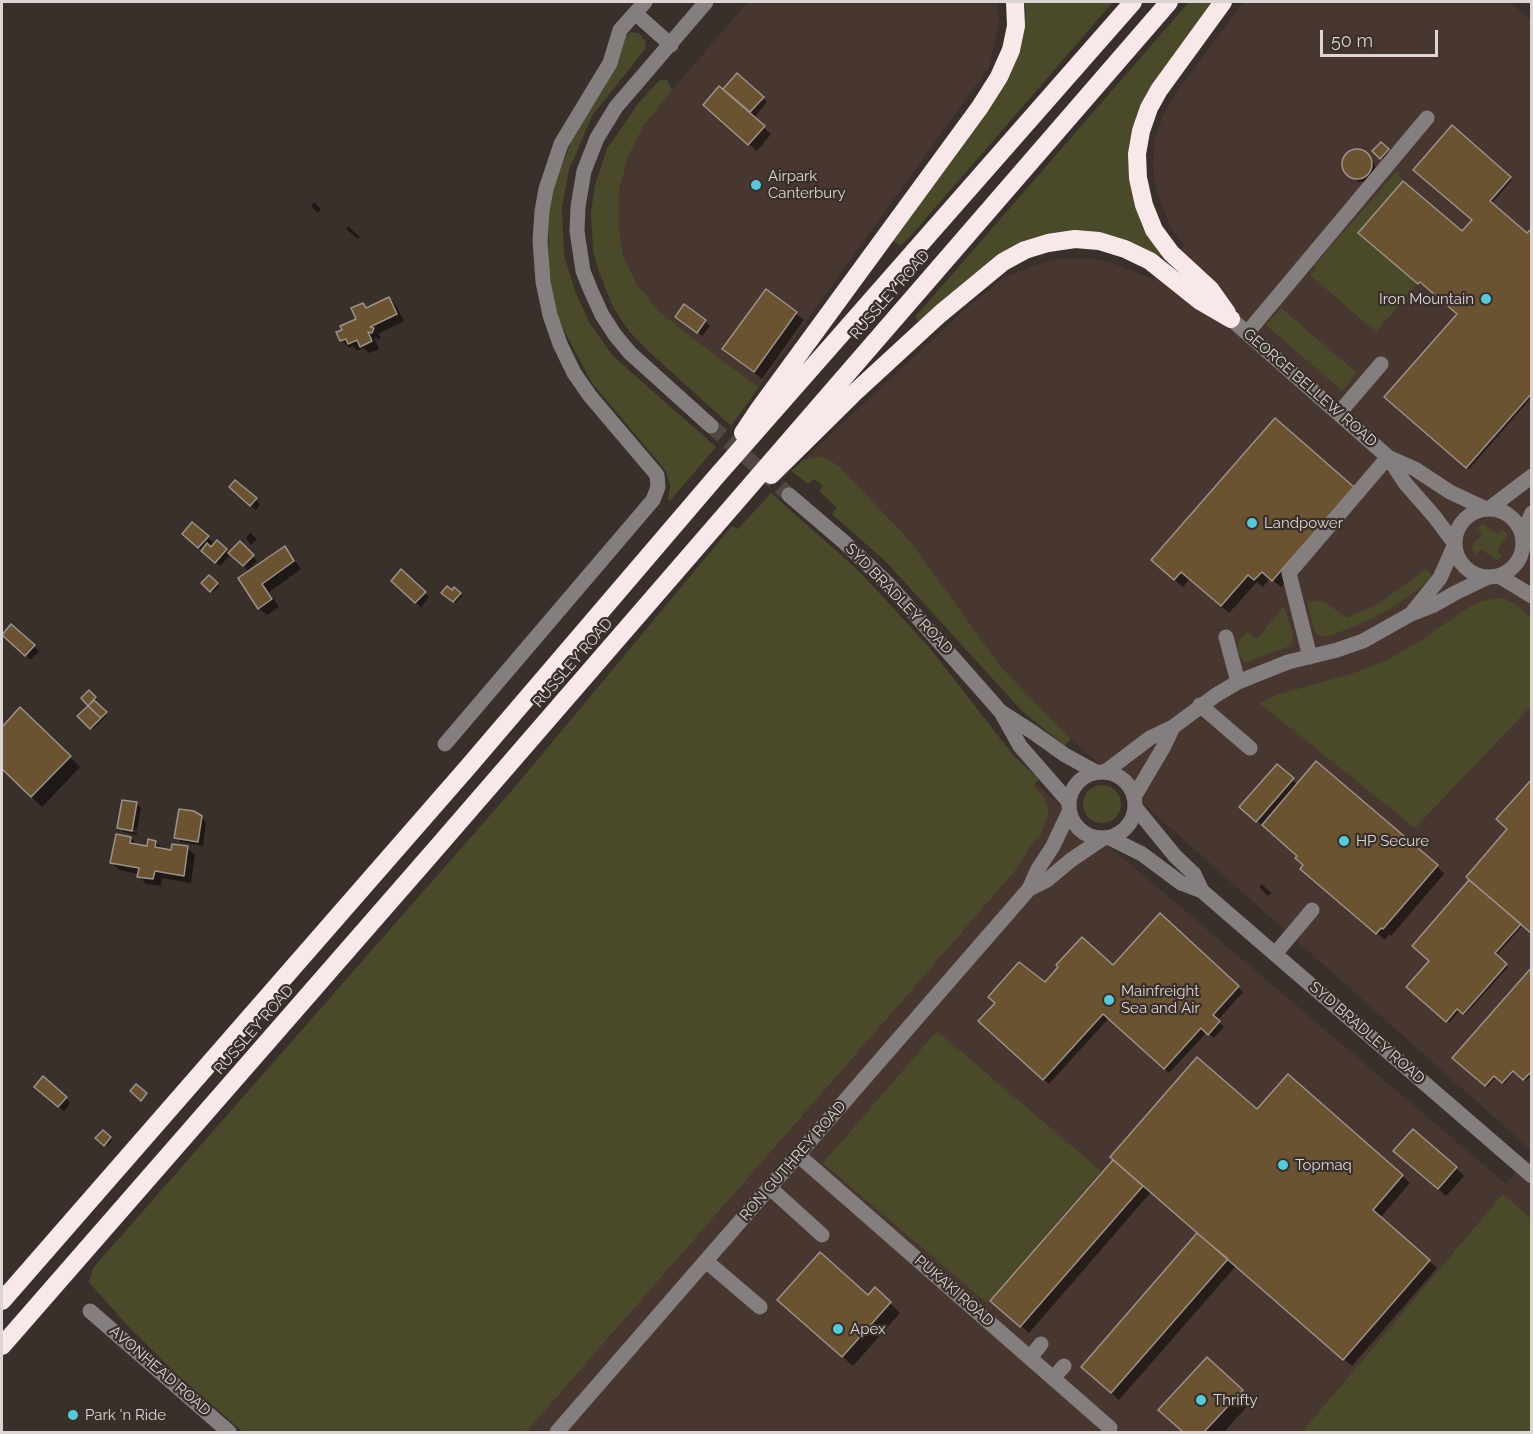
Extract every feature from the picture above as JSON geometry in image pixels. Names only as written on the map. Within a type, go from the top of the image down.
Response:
[{"type":"highway","points":[[715,478],[759,409],[980,107],[999,77],[1011,50],[1016,26],[1015,2]]},
{"type":"highway","name":"RUSSLEY ROAD","points":[[2,1301],[468,767],[715,478],[1133,2]]},
{"type":"highway","name":"RUSSLEY ROAD","points":[[3,1344],[1169,2]]},
{"type":"highway","points":[[1223,2],[1159,90],[1149,108],[1139,143],[1138,178],[1144,205],[1154,230],[1172,254],[1210,289],[1231,319]]},
{"type":"highway","points":[[696,548],[911,340],[978,281],[1003,262],[1025,250],[1048,243],[1075,239],[1125,249],[1150,261],[1200,301],[1231,319]]},
{"type":"street","points":[[706,2],[616,107],[597,138],[584,171],[579,197],[577,231],[583,271],[602,315],[615,335],[630,353],[711,426]]},
{"type":"street","points":[[445,744],[653,500],[658,487],[657,475],[590,396],[574,373],[560,344],[550,315],[541,263],[542,211],[554,160],[577,115],[597,86],[609,63],[620,30],[640,7],[671,45]]},
{"type":"street","points":[[1247,333],[1427,118]]},
{"type":"street","name":"GEORGE BELLEW ROAD","points":[[1231,319],[1388,457],[1405,483],[1455,544]]},
{"type":"street","points":[[1339,413],[1380,364]]},
{"type":"street","points":[[1310,657],[1289,573],[1388,457]]},
{"type":"street","name":"GEORGE BELLEW ROAD","points":[[1388,457],[1415,468],[1442,487],[1487,508]]},
{"type":"street","points":[[1412,614],[1440,578],[1455,544],[1460,525],[1466,517],[1487,508],[1532,476]]},
{"type":"street","name":"SYD BRADLEY ROAD","points":[[789,495],[844,542],[889,585],[1001,712],[1020,746],[1068,806]]},
{"type":"street","points":[[1487,508],[1501,510],[1510,515],[1518,523],[1526,542]]},
{"type":"street","points":[[1173,727],[1135,802],[1133,816],[1124,831],[1106,838],[1092,838],[1077,828],[1068,806],[1071,792],[1085,776],[1101,772],[1150,738],[1173,727],[1200,705],[1238,682],[1281,664],[1363,641],[1455,592],[1509,571],[1517,563],[1522,553],[1532,513]]},
{"type":"street","points":[[1455,544],[1456,554],[1469,571],[1478,576],[1493,577],[1532,596]]},
{"type":"street","points":[[1226,638],[1238,682]]},
{"type":"street","points":[[1200,705],[1250,748]]},
{"type":"street","name":"SYD BRADLEY ROAD","points":[[1001,712],[1065,755],[1101,772]]},
{"type":"street","points":[[1101,772],[1115,774],[1124,780],[1135,802]]},
{"type":"street","name":"SYD BRADLEY ROAD","points":[[1135,802],[1175,856],[1194,874],[1202,891]]},
{"type":"street","name":"RON GUTHREY ROAD","points":[[557,1432],[1029,889],[1038,869],[1053,846],[1068,806]]},
{"type":"street","name":"SYD BRADLEY ROAD","points":[[1106,838],[1142,854],[1181,883],[1202,891],[1530,1171]]},
{"type":"street","name":"RON GUTHREY ROAD","points":[[1029,889],[1047,880],[1071,860],[1106,838]]},
{"type":"street","points":[[1275,954],[1312,910]]},
{"type":"street","name":"PUKAKI ROAD","points":[[798,1155],[1110,1428]]},
{"type":"street","points":[[770,1187],[822,1235]]},
{"type":"street","points":[[706,1260],[760,1307]]},
{"type":"street","name":"AVONHEAD ROAD","points":[[90,1311],[229,1432]]},
{"type":"street","points":[[1030,1358],[1041,1344]]},
{"type":"street","points":[[1053,1378],[1064,1366]]},
{"type":"shaded area","name":"Airpark Canterbury","points":[[748,2],[997,2],[999,22],[989,67],[759,387],[660,312],[636,283],[623,255],[619,228],[619,191],[628,157],[643,127]]},
{"type":"shaded area","points":[[1025,2],[1113,2],[900,246],[893,241],[1019,48],[1026,12]]},
{"type":"shaded area","points":[[1189,2],[1214,2],[1132,144],[1163,253],[1159,258],[1125,240],[1096,232],[996,257],[919,323],[915,317]]},
{"type":"shaded area","points":[[1243,2],[1510,2],[1531,20],[1531,1150],[1063,732],[1001,667],[822,456],[803,460],[972,303],[1004,278],[1032,266],[1058,259],[1088,258],[1110,262],[1153,279],[1185,245],[1172,230],[1157,193],[1153,169],[1154,141],[1163,116],[1175,95]]},
{"type":"shaded area","points":[[631,32],[639,33],[645,40],[646,48],[592,116],[569,170],[562,208],[564,255],[575,291],[589,322],[613,356],[716,447],[670,501],[668,500],[670,485],[666,471],[592,383],[559,321],[549,281],[548,201],[575,132],[604,88],[618,61],[626,36]]},
{"type":"shaded area","points":[[660,80],[667,80],[672,90],[643,127],[628,157],[619,191],[619,228],[623,255],[636,283],[660,312],[759,387],[731,426],[629,331],[613,307],[593,252],[591,212],[595,185],[607,149],[640,101]]},
{"type":"shaded area","points":[[1397,171],[1403,181],[1358,233],[1418,282],[1376,332],[1310,275],[1316,268],[1314,266]]},
{"type":"shaded area","points":[[1281,308],[1357,373],[1342,391],[1266,325]]},
{"type":"shaded area","points":[[822,456],[839,466],[910,541],[1001,667],[1071,739],[1065,746],[1022,711],[886,562],[832,514],[837,508],[819,491],[823,486],[814,479],[808,484],[791,471],[803,460]]},
{"type":"shaded area","points":[[771,493],[859,571],[929,647],[1014,756],[1039,779],[1034,786],[1044,797],[1049,812],[1039,839],[1034,841],[1018,867],[918,983],[526,1432],[243,1432],[173,1371],[126,1324],[89,1282],[93,1268],[514,788],[732,526],[738,529]]},
{"type":"shaded area","points":[[1483,524],[1497,534],[1502,529],[1506,533],[1507,536],[1497,551],[1502,556],[1496,560],[1481,549],[1476,555],[1471,547],[1482,534],[1475,529]]},
{"type":"shaded area","points":[[741,533],[1506,1184],[1531,1156],[1531,1432],[259,1432],[95,1291]]},
{"type":"shaded area","points":[[1426,569],[1432,577],[1390,609],[1361,624],[1326,637],[1319,636],[1315,632],[1307,602],[1322,600],[1347,618],[1378,604]]},
{"type":"shaded area","points":[[1500,598],[1516,604],[1531,618],[1531,706],[1415,828],[1259,703],[1276,695],[1351,674],[1387,660],[1417,643],[1469,607],[1482,601]]},
{"type":"shaded area","points":[[1284,606],[1293,635],[1292,643],[1244,663],[1238,651],[1238,642],[1247,631],[1257,639]]},
{"type":"shaded area","points":[[1102,785],[1115,791],[1121,804],[1115,817],[1102,823],[1089,817],[1083,804],[1089,791]]},
{"type":"shaded area","points":[[937,1031],[1101,1171],[987,1303],[823,1163]]},
{"type":"shaded area","points":[[1503,1194],[1531,1219],[1531,1432],[1302,1432]]},
{"type":"building","points":[[737,73],[764,97],[750,112],[723,89]]},
{"type":"building","points":[[719,86],[765,126],[748,145],[703,105]]},
{"type":"building","name":"Iron Mountain","points":[[1452,125],[1511,177],[1490,201],[1527,233],[1532,228],[1532,393],[1466,468],[1384,397],[1457,314],[1358,233],[1403,181],[1462,231],[1472,220],[1413,170]]},
{"type":"building","points":[[1381,142],[1389,149],[1380,159],[1372,151]]},
{"type":"building","points":[[1357,149],[1368,153],[1372,164],[1368,175],[1357,179],[1346,175],[1342,164],[1346,153]]},
{"type":"building","points":[[766,289],[797,312],[754,372],[722,349]]},
{"type":"building","points":[[389,297],[397,314],[370,327],[374,328],[372,333],[368,332],[372,341],[360,347],[357,340],[348,344],[346,339],[340,341],[336,332],[342,330],[340,326],[356,319],[351,308],[363,303],[366,308]]},
{"type":"building","points":[[684,304],[706,320],[697,333],[675,317]]},
{"type":"building","name":"Landpower","points":[[1275,418],[1354,487],[1272,581],[1262,572],[1254,580],[1248,575],[1221,606],[1181,572],[1174,580],[1151,560]]},
{"type":"building","points":[[235,480],[257,498],[250,506],[229,487]]},
{"type":"building","points":[[192,522],[209,536],[198,548],[182,534]]},
{"type":"building","points":[[217,540],[227,549],[215,563],[201,551],[207,543],[211,547]]},
{"type":"building","points":[[240,541],[254,555],[243,566],[228,553]]},
{"type":"building","points":[[285,546],[294,561],[262,584],[272,599],[258,609],[238,578]]},
{"type":"building","points":[[401,569],[426,592],[415,603],[391,581]]},
{"type":"building","points":[[209,575],[218,583],[210,592],[201,583]]},
{"type":"building","points":[[447,586],[452,590],[454,587],[461,593],[453,602],[441,593]]},
{"type":"building","points":[[11,624],[35,645],[25,656],[2,635]]},
{"type":"building","points":[[89,690],[96,697],[88,706],[81,698]]},
{"type":"building","points":[[94,700],[107,712],[101,718],[88,706]]},
{"type":"building","points":[[88,706],[101,718],[90,729],[77,716]]},
{"type":"building","points":[[20,707],[71,756],[31,797],[2,769],[2,727]]},
{"type":"building","name":"HP Secure","points":[[1316,761],[1438,865],[1383,929],[1381,928],[1376,934],[1300,869],[1303,865],[1295,858],[1297,856],[1262,825]]},
{"type":"building","points":[[1277,764],[1294,778],[1256,822],[1239,807]]},
{"type":"building","points":[[1532,779],[1532,934],[1466,877],[1507,829],[1496,819]]},
{"type":"building","points":[[122,800],[137,802],[132,831],[117,828]]},
{"type":"building","points":[[179,809],[194,811],[202,816],[198,842],[174,838]]},
{"type":"building","points":[[116,834],[131,837],[130,843],[147,846],[148,839],[156,841],[155,847],[171,850],[172,844],[188,846],[184,876],[155,871],[153,879],[137,877],[139,868],[110,863]]},
{"type":"building","points":[[1469,880],[1521,924],[1495,953],[1507,964],[1463,1014],[1457,1009],[1446,1022],[1406,987],[1429,961],[1412,946]]},
{"type":"building","name":"Mainfreight Sea and Air","points":[[1160,913],[1239,986],[1213,1015],[1220,1021],[1208,1035],[1201,1028],[1164,1069],[1103,1014],[1043,1080],[978,1021],[995,1003],[988,997],[1019,962],[1045,982],[1058,967],[1056,965],[1082,937],[1113,965]]},
{"type":"building","points":[[1532,967],[1532,1071],[1523,1080],[1513,1071],[1502,1083],[1494,1076],[1485,1086],[1452,1058]]},
{"type":"building","points":[[1197,1057],[1257,1109],[1288,1074],[1403,1175],[1373,1210],[1430,1260],[1343,1360],[1110,1157]]},
{"type":"building","points":[[43,1076],[67,1097],[58,1107],[34,1087]]},
{"type":"building","points":[[136,1084],[147,1093],[141,1101],[130,1091]]},
{"type":"building","points":[[1413,1129],[1457,1167],[1438,1189],[1393,1151]]},
{"type":"building","points":[[103,1130],[111,1137],[104,1146],[95,1138]]},
{"type":"building","points":[[1113,1160],[1143,1186],[1020,1327],[990,1301]]},
{"type":"building","points":[[1197,1233],[1228,1259],[1111,1393],[1081,1367]]},
{"type":"building","name":"Apex","points":[[820,1252],[868,1295],[875,1287],[891,1302],[842,1357],[777,1300]]},
{"type":"building","name":"Thrifty","points":[[1207,1357],[1243,1390],[1204,1432],[1183,1432],[1158,1410]]},
{"type":"tunnel","points":[[711,426],[789,495]]},
{"type":"place","name":"Airpark Canterbury","points":[[756,185]]},
{"type":"place","name":"Iron Mountain","points":[[1486,299]]},
{"type":"place","name":"Landpower","points":[[1252,523]]},
{"type":"place","name":"HP Secure","points":[[1344,841]]},
{"type":"place","name":"Mainfreight Sea and Air","points":[[1109,1000]]},
{"type":"place","name":"Topmaq","points":[[1283,1165]]},
{"type":"place","name":"Apex","points":[[838,1329]]},
{"type":"place","name":"Thrifty","points":[[1201,1400]]},
{"type":"place","name":"Park 'n Ride","points":[[73,1415]]}]
